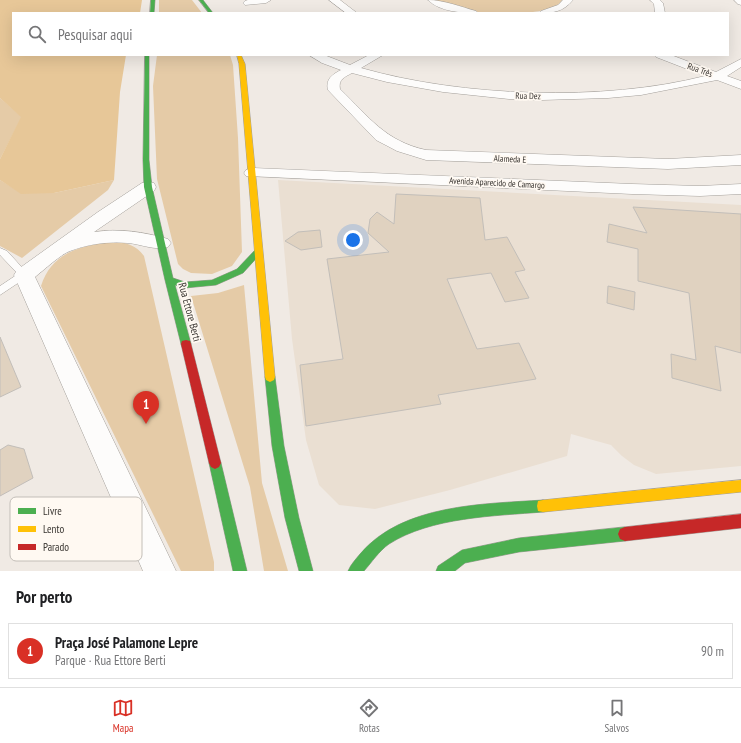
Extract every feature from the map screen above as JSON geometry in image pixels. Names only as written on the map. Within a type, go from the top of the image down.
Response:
[{"type":"street","points":[[152,12],[153,0]]},
{"type":"street","points":[[201,0],[210,12]]},
{"type":"street","points":[[246,1],[266,0]]},
{"type":"street","points":[[334,0],[351,12]]},
{"type":"street","points":[[433,0],[459,12]]},
{"type":"street","points":[[548,12],[561,7],[568,0]]},
{"type":"street","points":[[655,0],[658,3],[660,12]]},
{"type":"street","points":[[246,1],[257,12]]},
{"type":"street","name":"Rua Ettore Berti","points":[[147,56],[146,160],[148,187],[169,280],[201,400],[240,571]]},
{"type":"street","points":[[239,56],[242,64],[258,252],[278,446],[292,518],[306,571]]},
{"type":"street","name":"Rua Dez","points":[[318,56],[351,69],[394,80],[442,89],[509,95],[553,96],[606,95],[641,92],[717,76],[741,62]]},
{"type":"street","points":[[351,69],[376,56]]},
{"type":"street","name":"Rua Três","points":[[663,56],[741,84]]},
{"type":"street","name":"Alameda E","points":[[351,69],[333,82],[332,86],[334,90],[381,137],[389,143],[426,155],[668,164],[741,160]]},
{"type":"street","name":"Avenida Aparecido de Camargo","points":[[252,173],[632,189],[700,191],[741,189]]},
{"type":"street","points":[[126,497],[24,275],[104,216],[148,187]]},
{"type":"street","points":[[60,248],[92,238],[112,235],[137,237],[161,243]]},
{"type":"street","points":[[169,280],[185,285],[213,283],[240,271],[258,252]]},
{"type":"street","points":[[355,571],[384,540],[416,524],[471,513],[741,486]]},
{"type":"street","points":[[443,571],[462,557],[519,545],[741,521]]},
{"type":"street","points":[[142,532],[160,571]]},
{"type":"lane","points":[[0,251],[4,253],[24,275],[0,291]]},
{"type":"shaded area","points":[[0,0],[142,0],[140,12],[12,12],[12,56],[126,56],[120,92],[114,180],[54,193],[21,194],[0,180],[0,159],[21,117],[0,98]]},
{"type":"shaded area","points":[[159,0],[192,0],[201,12],[159,12]]},
{"type":"shaded area","points":[[435,0],[562,0],[556,6],[533,12],[476,12],[442,4]]},
{"type":"shaded area","points":[[157,56],[230,56],[233,65],[238,138],[242,252],[232,266],[212,274],[191,273],[183,269],[178,264],[157,179],[153,86]]},
{"type":"shaded area","points":[[0,98],[22,117],[0,159]]},
{"type":"shaded area","points":[[0,180],[21,193],[54,193],[114,180],[108,190],[22,258],[0,246]]},
{"type":"shaded area","points":[[278,180],[741,205],[741,466],[656,474],[634,465],[611,445],[571,434],[567,456],[450,490],[375,509],[339,505],[319,485],[306,440],[292,339]]},
{"type":"shaded area","points":[[114,241],[131,245],[138,249],[144,256],[214,562],[214,571],[181,571],[41,286],[46,274],[60,258],[80,248]]},
{"type":"shaded area","points":[[244,285],[262,483],[288,571],[264,571],[250,487],[191,296],[218,293]]},
{"type":"building","points":[[396,194],[480,198],[485,240],[507,237],[525,270],[515,272],[529,298],[505,302],[491,273],[447,279],[477,349],[519,343],[536,379],[438,395],[441,404],[306,426],[300,365],[343,359],[327,259],[389,252],[368,233],[370,219],[377,212],[394,224]]},
{"type":"building","points":[[633,207],[741,214],[741,353],[715,346],[721,391],[672,378],[671,354],[696,360],[689,293],[638,281],[638,249],[607,242],[609,224],[647,233]]},
{"type":"building","points":[[320,230],[322,247],[301,250],[285,241],[298,232]]},
{"type":"building","points":[[608,286],[635,292],[634,310],[607,303]]},
{"type":"building","points":[[0,337],[21,387],[0,397]]},
{"type":"building","points":[[8,445],[24,449],[33,478],[0,496],[0,450]]},
{"type":"traffic: fast","points":[[152,12],[153,0]]},
{"type":"traffic: fast","points":[[201,0],[210,12]]},
{"type":"traffic: fast","points":[[147,56],[146,160],[148,187],[169,280],[186,344]]},
{"type":"traffic: fast","points":[[169,280],[185,285],[213,283],[240,271],[258,252]]},
{"type":"traffic: fast","points":[[270,377],[278,446],[292,518],[306,571]]},
{"type":"traffic: fast","points":[[215,463],[240,571]]},
{"type":"traffic: fast","points":[[355,571],[372,551],[384,540],[400,531],[418,524],[460,514],[543,506]]},
{"type":"traffic: fast","points":[[443,571],[462,557],[519,545],[625,534]]},
{"type":"traffic: slow","points":[[239,56],[242,64],[270,377]]},
{"type":"traffic: slow","points":[[543,506],[741,486]]},
{"type":"traffic: jam","points":[[186,344],[215,463]]},
{"type":"traffic: jam","points":[[625,534],[741,521]]},
{"type":"place","name":"Praça José Palamone Lepre","points":[[146,424]]}]
